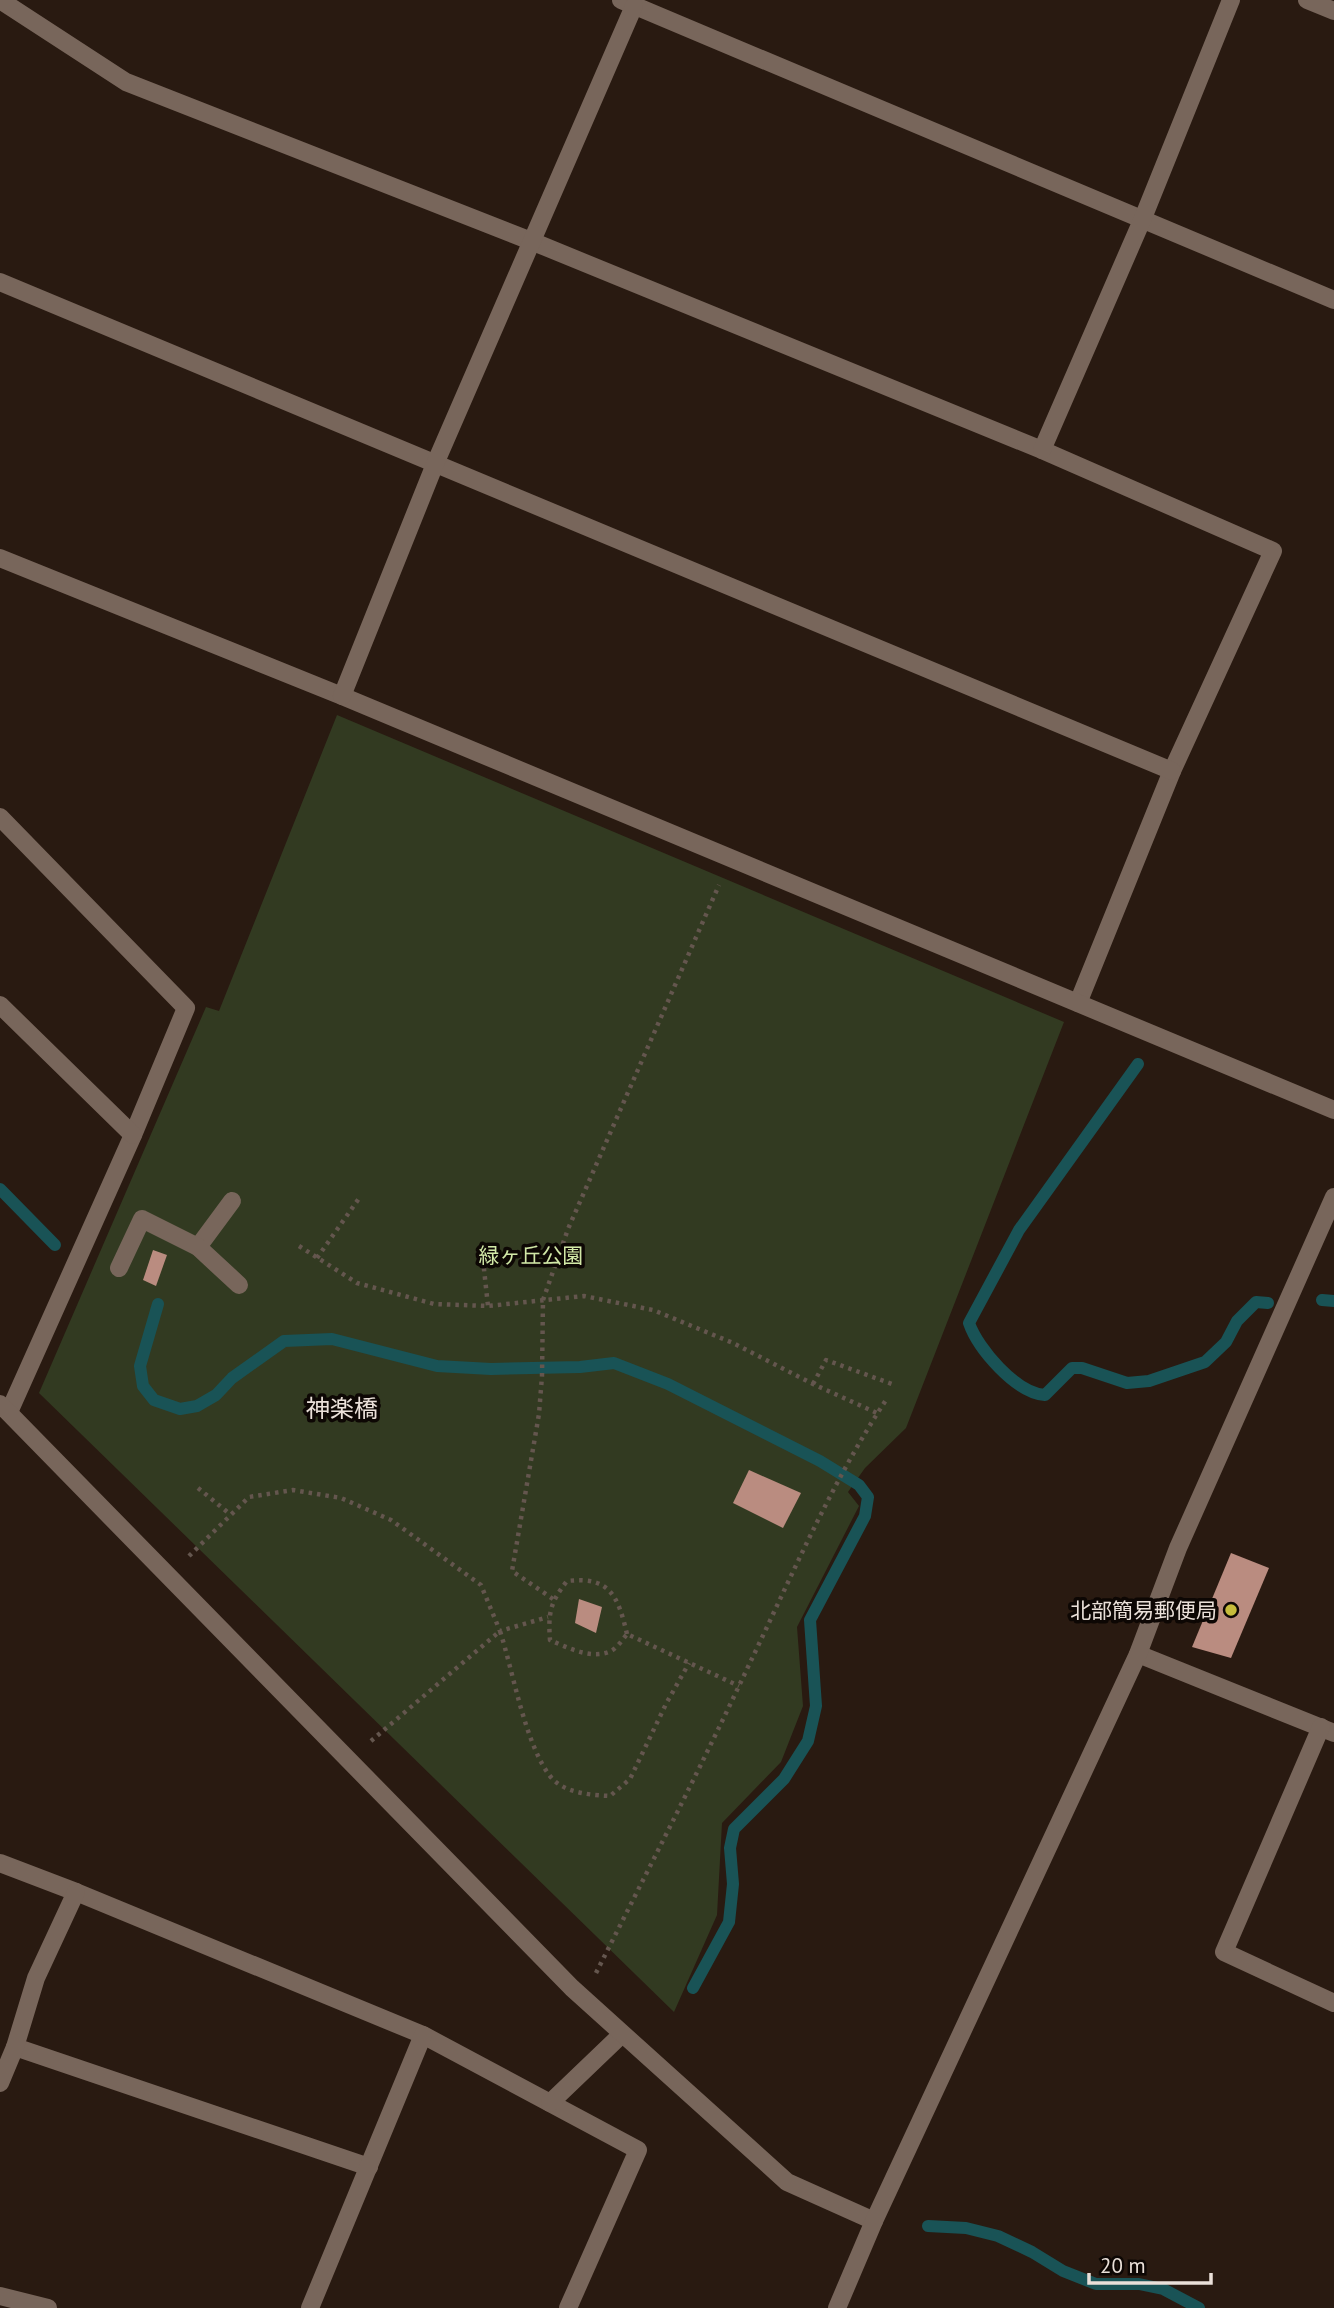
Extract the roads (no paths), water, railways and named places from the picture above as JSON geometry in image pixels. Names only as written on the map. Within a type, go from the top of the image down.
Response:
[{"type":"street","points":[[0,0],[126,82],[531,241],[1042,450],[1273,551],[1172,771],[1078,1003]]},
{"type":"street","points":[[1042,450],[1143,218],[1231,0]]},
{"type":"street","points":[[1307,0],[1334,11]]},
{"type":"street","points":[[342,696],[435,464],[531,241],[627,3],[1334,300]]},
{"type":"street","points":[[0,282],[1172,771]]},
{"type":"street","points":[[0,558],[342,696],[1334,1110]]},
{"type":"street","points":[[0,817],[186,1008],[133,1135],[4,1408],[621,2035],[787,2182],[874,2221]]},
{"type":"street","points":[[0,1005],[133,1135]]},
{"type":"street","points":[[837,2308],[874,2221],[1138,1654],[1178,1548],[1334,1197]]},
{"type":"street","points":[[198,1247],[232,1201]]},
{"type":"street","points":[[119,1268],[142,1219],[198,1247],[239,1285]]},
{"type":"street","points":[[1138,1654],[1327,1730],[1224,1952],[1334,2003]]},
{"type":"street","points":[[0,1863],[423,2035],[638,2150],[568,2308]]},
{"type":"street","points":[[0,2083],[15,2047],[36,1978],[76,1892]]},
{"type":"street","points":[[310,2308],[423,2035]]},
{"type":"street","points":[[550,2103],[621,2035]]},
{"type":"street","points":[[15,2047],[369,2167]]},
{"type":"street","points":[[0,2296],[48,2308]]},
{"type":"waterway","points":[[1138,1064],[1019,1230],[969,1323],[974,1333],[989,1357],[1011,1378],[1022,1387],[1045,1395],[1072,1368],[1082,1368],[1127,1383],[1149,1381],[1205,1362],[1226,1342],[1237,1321],[1256,1302],[1268,1303]]},
{"type":"waterway","points":[[0,1189],[55,1245]]},
{"type":"waterway","points":[[1322,1300],[1334,1301]]},
{"type":"waterway","points":[[158,1304],[140,1366],[143,1386],[154,1400],[180,1409],[197,1406],[216,1395],[232,1378],[284,1341],[332,1339],[437,1366],[491,1369],[580,1367],[614,1363],[668,1384],[820,1461],[859,1485],[868,1497],[865,1516],[810,1620],[816,1706],[808,1741],[784,1779],[734,1829],[730,1848],[733,1884],[729,1922],[693,1988]]},
{"type":"waterway","points":[[928,2226],[966,2228],[998,2236],[1063,2271],[1096,2284],[1139,2284],[1163,2289],[1199,2308]]},
{"type":"place","name":"北部簡易郵便局","points":[[1231,1610]]},
{"type":"district","name":"神楽橋","points":[[342,1408]]},
{"type":"park label","name":"緑ヶ丘公園","points":[[531,1255]]}]
